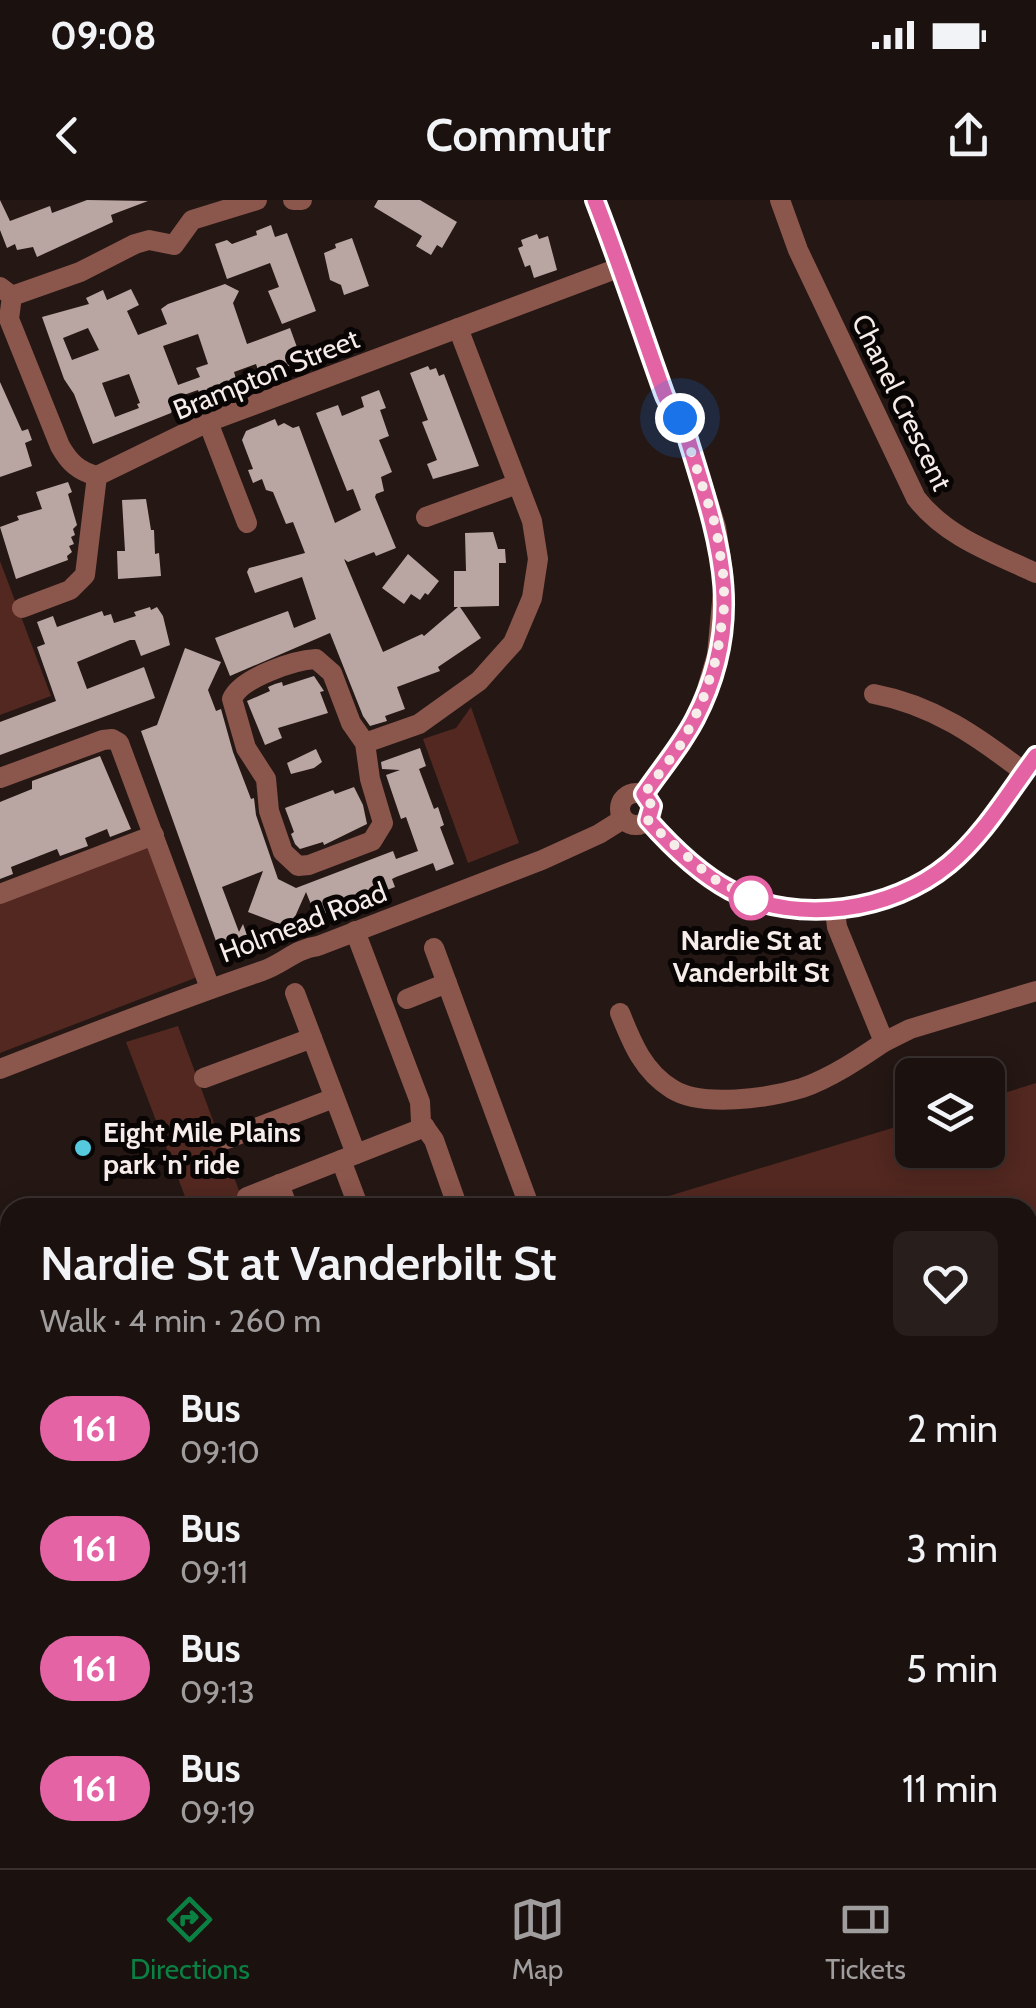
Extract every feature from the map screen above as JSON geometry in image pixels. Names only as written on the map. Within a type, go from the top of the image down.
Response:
[{"type":"street","points":[[6,292],[80,272],[149,240],[174,245],[192,220],[257,200]]},
{"type":"street","points":[[293,200],[302,200]]},
{"type":"street","name":"Holmead Road","points":[[0,1069],[266,970],[300,948],[542,860],[599,834],[623,819],[620,806],[625,797],[634,792],[644,794],[682,743],[702,702],[717,656],[724,580],[716,527],[685,430],[666,400],[596,200]]},
{"type":"street","name":"Chanel Crescent","points":[[780,200],[798,250],[916,498],[949,532],[1036,574]]},
{"type":"street","name":"Brampton Street","points":[[97,476],[208,422],[620,267]]},
{"type":"street","points":[[0,277],[12,286],[6,292]]},
{"type":"street","points":[[6,292],[9,318],[68,461],[97,476],[86,575],[70,590],[22,608]]},
{"type":"street","points":[[365,743],[431,717],[478,681],[503,657],[520,630],[532,598],[537,575],[536,539],[458,328]]},
{"type":"street","points":[[208,422],[248,523]]},
{"type":"street","points":[[426,517],[517,484]]},
{"type":"street","points":[[316,659],[332,673],[350,723],[365,743],[370,779],[384,819],[382,828],[372,841],[309,866],[298,866],[283,852],[269,811],[266,779],[246,748],[232,699],[240,685],[316,659]]},
{"type":"street","points":[[648,820],[692,863],[730,890],[782,907],[835,910],[914,887],[947,866],[970,844],[1030,764],[920,706],[874,694]]},
{"type":"street","points":[[0,778],[112,739],[123,749],[210,988]]},
{"type":"street","points":[[623,819],[637,826],[648,820],[652,806],[644,794]]},
{"type":"street","points":[[0,894],[154,835]]},
{"type":"street","points":[[835,910],[837,927],[884,1042]]},
{"type":"street","points":[[355,931],[412,1079],[424,1126],[434,1140],[454,1198]]},
{"type":"street","points":[[434,948],[526,1198]]},
{"type":"street","points":[[408,999],[447,984]]},
{"type":"street","points":[[620,1014],[636,1052],[650,1071],[674,1091],[697,1098],[728,1100],[804,1087],[910,1029],[1036,992]]},
{"type":"street","points":[[295,993],[334,1098],[357,1198]]},
{"type":"street","points":[[204,1078],[312,1038]]},
{"type":"street","points":[[227,1139],[334,1098]]},
{"type":"street","points":[[247,1197],[424,1126]]},
{"type":"street","points":[[279,1184],[284,1198]]},
{"type":"shaded area","points":[[0,561],[51,696],[0,715]]},
{"type":"shaded area","points":[[471,707],[519,843],[468,863],[423,739],[456,728]]},
{"type":"shaded area","points":[[149,848],[195,978],[0,1053],[0,901]]},
{"type":"shaded area","points":[[178,1026],[242,1198],[186,1198],[126,1042]]},
{"type":"shaded area","points":[[1036,1083],[1036,1198],[663,1198],[895,1127],[895,1168],[1005,1168],[1005,1093]]},
{"type":"building","points":[[0,200],[10,221],[50,206],[52,213],[87,200],[148,201],[111,215],[113,222],[37,257],[33,247],[17,250],[15,244],[7,248],[0,230]]},
{"type":"building","points":[[378,200],[420,200],[457,222],[442,248],[437,245],[431,255],[416,246],[422,236],[374,207]]},
{"type":"building","points":[[271,225],[275,237],[287,233],[316,311],[282,324],[268,291],[279,287],[270,263],[227,279],[215,244],[227,240],[232,244]]},
{"type":"building","points":[[537,234],[539,239],[548,236],[557,270],[534,278],[518,248],[523,246],[521,240]]},
{"type":"building","points":[[352,238],[369,286],[344,295],[341,285],[330,280],[324,253]]},
{"type":"building","points":[[225,284],[239,291],[233,303],[247,344],[290,328],[302,361],[260,376],[256,364],[234,372],[238,386],[200,395],[198,390],[178,397],[171,413],[93,444],[42,317],[89,304],[86,298],[103,290],[107,300],[131,289],[139,305],[127,311],[138,335],[167,324],[161,309]],"holes":[[[88,328],[99,350],[72,360],[63,338]],[[198,334],[208,364],[196,368],[200,377],[178,385],[163,346]],[[129,374],[139,408],[115,417],[102,383]]]},
{"type":"building","points":[[428,366],[430,370],[436,368],[439,376],[444,374],[479,466],[433,479],[427,464],[437,460],[422,422],[428,420],[410,373]]},
{"type":"building","points":[[0,382],[22,431],[28,429],[32,440],[25,443],[32,466],[0,477]]},
{"type":"building","points":[[379,390],[386,408],[380,410],[389,436],[379,440],[392,472],[381,477],[384,491],[375,497],[396,548],[348,562],[344,559],[383,652],[424,636],[458,607],[454,607],[454,571],[466,571],[465,533],[493,532],[498,549],[505,549],[506,563],[499,563],[499,606],[460,607],[481,638],[438,667],[440,671],[397,687],[405,709],[370,726],[330,633],[230,676],[215,638],[288,611],[294,628],[316,619],[302,577],[255,593],[247,572],[249,568],[305,553],[293,522],[286,524],[273,492],[266,490],[262,479],[253,483],[248,470],[253,469],[242,440],[246,431],[275,419],[278,426],[299,426],[335,523],[361,510],[353,489],[347,491],[316,413],[338,405],[342,416],[364,407],[361,397]]},
{"type":"building","points":[[68,482],[77,525],[68,560],[16,579],[0,527],[19,520],[17,516],[42,509],[36,492]]},
{"type":"building","points":[[146,499],[161,576],[118,579],[117,551],[125,551],[122,500]]},
{"type":"building","points":[[408,554],[439,581],[428,595],[425,593],[420,600],[411,594],[404,604],[382,588]]},
{"type":"building","points":[[157,607],[163,616],[170,645],[141,656],[135,640],[130,640],[77,662],[87,689],[144,667],[155,698],[0,755],[0,722],[56,701],[37,647],[45,644],[37,622],[53,616],[57,627],[102,611],[104,616],[111,614],[114,623]]},
{"type":"building","points":[[185,648],[221,662],[208,690],[216,711],[221,709],[233,752],[251,799],[254,798],[278,879],[296,888],[393,851],[396,859],[418,851],[406,817],[401,819],[386,775],[400,770],[382,769],[381,762],[420,748],[426,766],[419,769],[434,809],[438,807],[444,825],[440,827],[454,864],[436,871],[433,863],[396,877],[392,879],[395,887],[316,917],[306,892],[290,928],[248,912],[263,871],[222,887],[239,932],[243,924],[250,944],[243,946],[245,950],[222,958],[141,731],[157,725]]},
{"type":"building","points":[[314,676],[324,691],[320,692],[328,713],[278,728],[282,738],[265,745],[247,701],[270,691],[268,687],[275,684],[282,682],[283,686]]},
{"type":"building","points":[[316,749],[322,762],[291,774],[287,763]]},
{"type":"building","points":[[100,756],[131,829],[110,837],[107,829],[85,838],[88,846],[60,856],[57,849],[11,867],[13,874],[0,879],[0,802],[32,789],[32,781]]},
{"type":"building","points":[[354,787],[367,824],[324,845],[323,842],[300,849],[291,834],[294,832],[285,808],[333,790],[335,794]]},
{"type":"bus line","name":"161","points":[[595,200],[658,368],[666,400],[685,430],[722,552],[722,631],[711,678],[682,743],[644,794],[652,806],[648,820],[692,863],[730,890],[782,907],[835,910],[914,887],[947,866],[970,844],[1036,756]]},
{"type":"place","name":"Nardie St at Vanderbilt St","points":[[751,898]]},
{"type":"place","name":"Eight Mile Plains park 'n' ride","points":[[83,1148]]},
{"type":"route","points":[[680,418],[722,552],[722,631],[711,678],[696,716],[682,743],[644,794],[652,806],[648,820],[656,829],[712,878],[751,898]]}]
